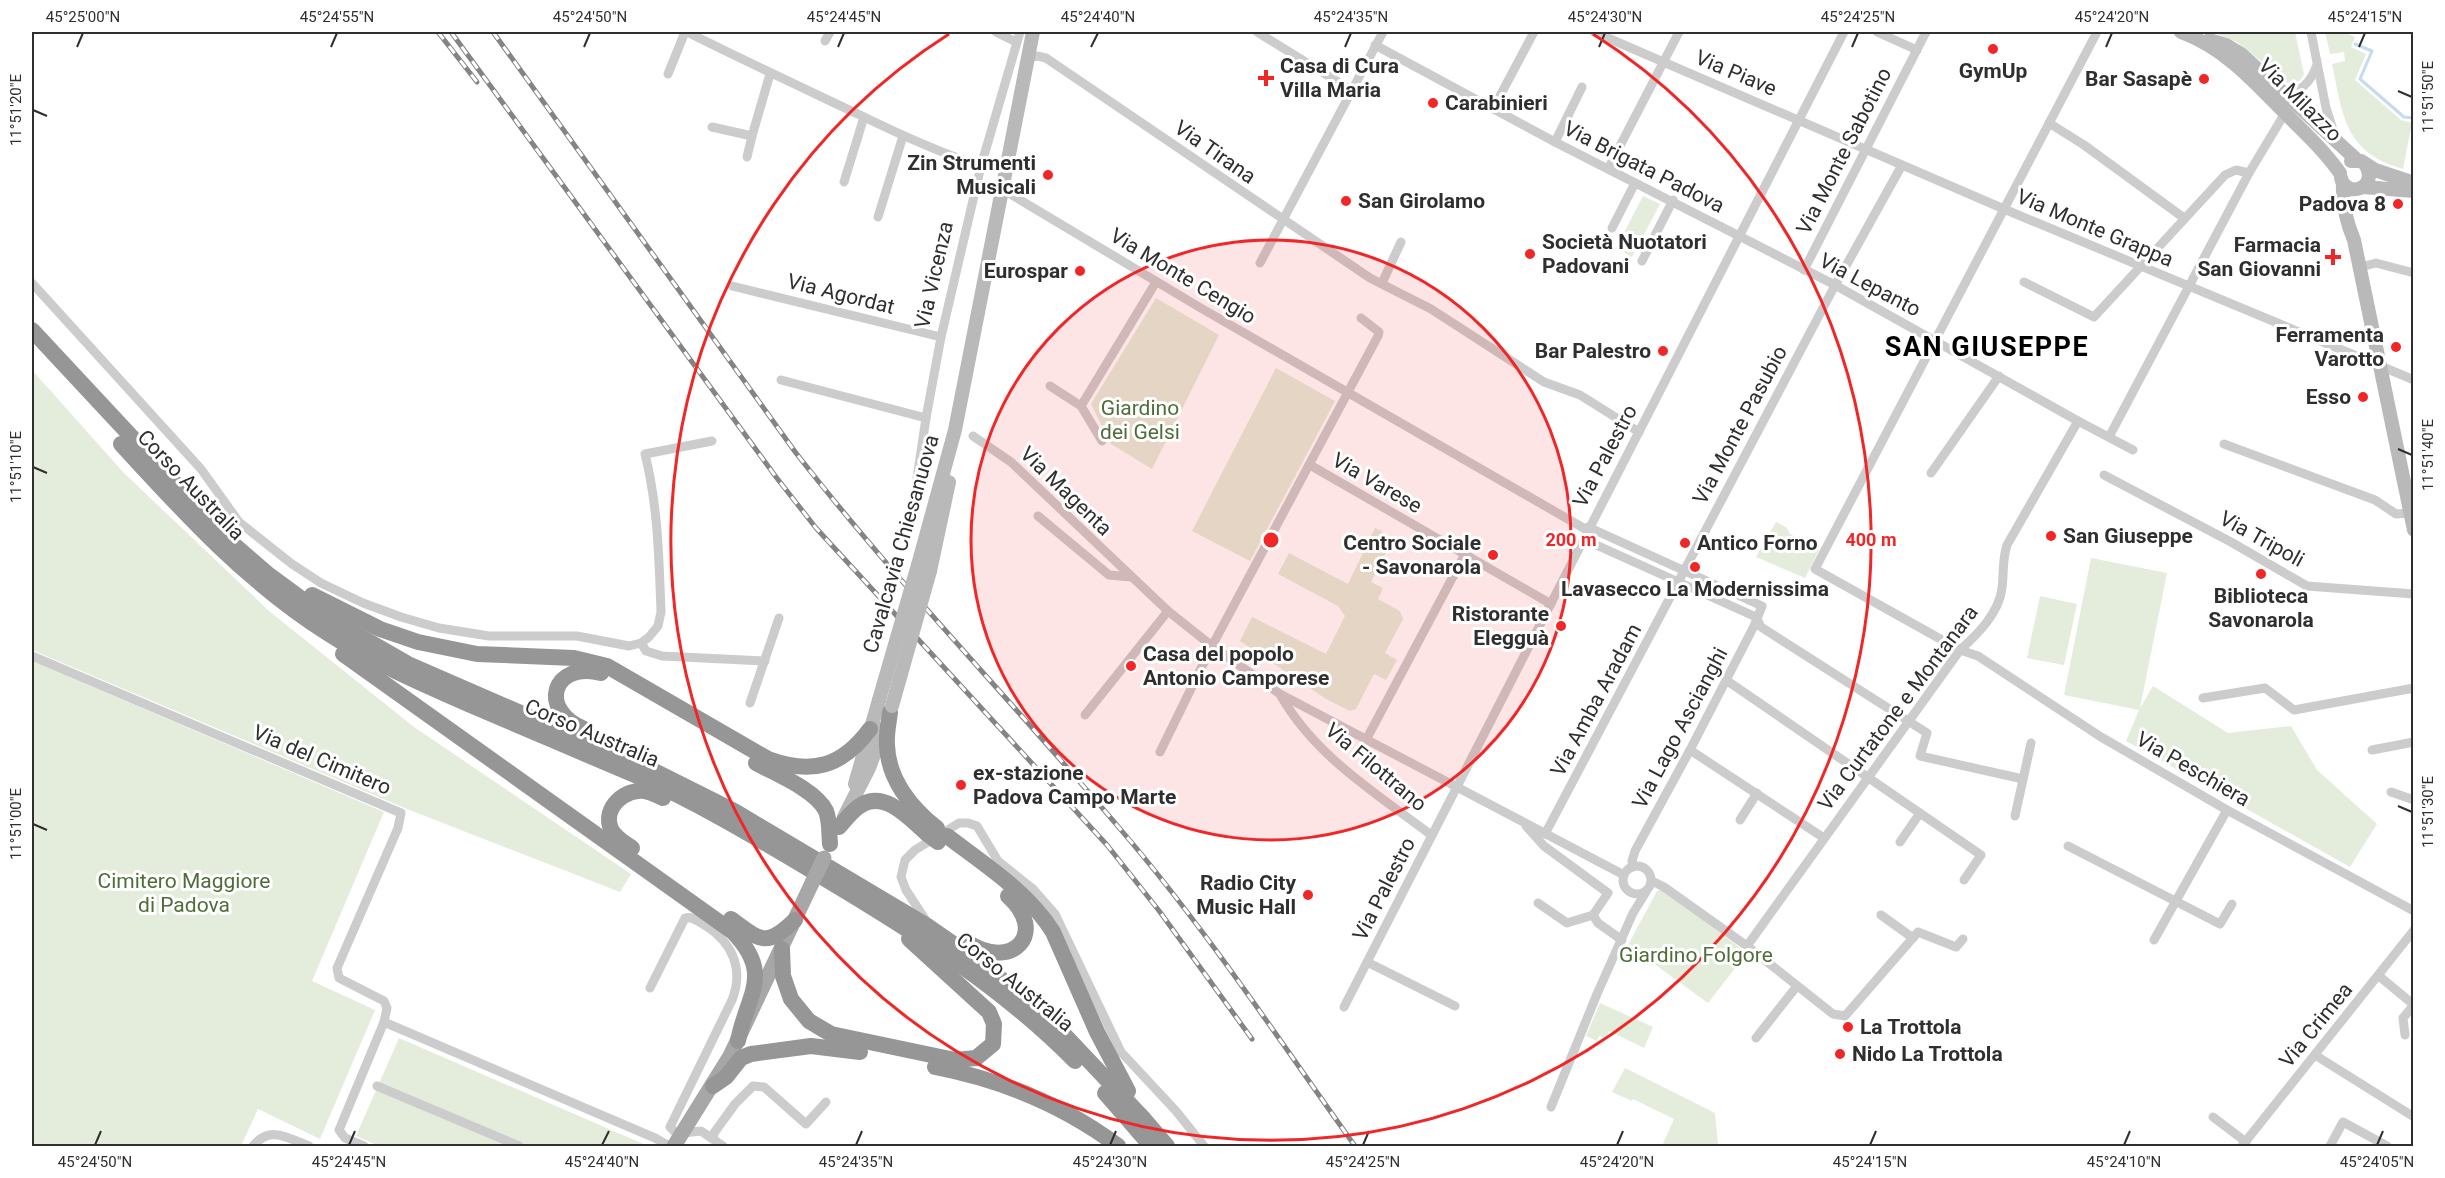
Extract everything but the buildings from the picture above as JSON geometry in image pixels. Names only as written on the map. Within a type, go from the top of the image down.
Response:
[{"type":"highway","name":"Corso Australia","points":[[32,330],[236,556],[278,599],[329,635],[359,652],[436,690],[683,798],[776,849],[869,905],[953,959],[1051,1037],[1151,1146]]},
{"type":"highway","name":"Corso Australia","points":[[32,346],[188,516],[236,556],[269,575],[340,625],[408,664],[654,771],[734,811],[929,927],[987,967],[1058,1027],[1167,1146]]},
{"type":"highway","points":[[236,556],[341,611],[380,629],[418,642],[477,654],[574,658],[608,666],[768,759],[787,766],[812,768],[829,764],[849,753],[870,729]]},
{"type":"highway","points":[[236,556],[256,587],[321,638],[733,932],[748,950],[756,975],[754,993],[741,1023],[738,1041]]},
{"type":"highway","points":[[734,811],[679,773],[564,718],[559,711],[556,696],[561,681],[575,671],[592,671],[602,674],[798,786],[817,799],[825,809],[829,820],[827,851]]},
{"type":"highway","points":[[887,706],[887,743],[893,774],[937,834],[1018,906],[1026,917],[1026,932],[1020,945],[1007,954],[978,950],[955,934],[929,927]]},
{"type":"highway","points":[[776,849],[731,832],[665,798],[646,791],[630,792],[624,795],[613,806],[610,814],[611,829],[619,839],[755,937],[773,938],[795,920]]},
{"type":"highway","points":[[838,827],[857,808],[871,802],[894,807],[1012,886],[1046,921],[1053,932],[1096,1032],[1143,1118]]},
{"type":"highway","points":[[782,949],[783,976],[791,999],[809,1021],[831,1034],[955,1060],[976,1058],[985,1052],[993,1044],[995,1035],[994,1024],[988,1012],[869,905]]},
{"type":"highway","points":[[713,1086],[726,1077],[741,1058],[751,1054],[822,1046],[999,1082],[1058,1107],[1118,1146]]},
{"type":"main road","points":[[1002,189],[1033,32]]},
{"type":"main road","name":"Via Milazzo","points":[[2181,32],[2216,41],[2234,49],[2361,162],[2375,170],[2414,183]]},
{"type":"main road","name":"Via Milazzo","points":[[2198,38],[2230,60],[2265,90],[2318,145],[2342,178]]},
{"type":"main road","points":[[2354,240],[2354,200],[2369,179],[2368,169],[2361,162],[2346,163],[2342,178],[2342,198],[2346,222],[2354,240],[2410,497],[2410,513],[2414,531]]},
{"type":"main road","points":[[2342,178],[2350,189],[2414,191]]},
{"type":"main road","name":"Cavalcavia Chiesanuova","points":[[676,1141],[713,1086],[738,1041],[838,827],[869,768],[951,472],[955,430],[1002,189]]},
{"type":"main road","name":"Cavalcavia Chiesanuova","points":[[846,811],[870,729],[887,706]]},
{"type":"street","points":[[668,74],[686,32],[903,136],[953,158],[981,166]]},
{"type":"street","points":[[825,41],[830,32]]},
{"type":"street","points":[[996,32],[1016,42]]},
{"type":"street","name":"Via Vicenza","points":[[909,532],[941,337],[981,166],[1020,32]]},
{"type":"street","points":[[1257,32],[1351,90]]},
{"type":"street","points":[[1260,263],[1383,32]]},
{"type":"street","points":[[1493,109],[1534,32]]},
{"type":"street","name":"Via Piave","points":[[1594,32],[1799,119]]},
{"type":"street","points":[[1608,170],[1679,32]]},
{"type":"street","name":"Via Palestro","points":[[1344,1007],[1844,32]]},
{"type":"street","name":"Via Monte Sabotino","points":[[1877,32],[1917,50]]},
{"type":"street","name":"Via Monte Sabotino","points":[[1804,270],[1926,32]]},
{"type":"street","points":[[1935,339],[2097,32]]},
{"type":"street","points":[[2311,32],[2326,108],[2336,141]]},
{"type":"street","name":"Via Brigata Padova","points":[[1375,45],[1608,170],[1739,234]]},
{"type":"street","name":"Via Tirana","points":[[1027,58],[1042,56],[1370,278],[1453,322],[1544,382],[1580,395],[1639,432]]},
{"type":"street","points":[[2265,90],[2286,94],[2306,86],[2318,62]]},
{"type":"street","points":[[747,157],[770,74]]},
{"type":"street","points":[[1555,142],[1582,87]]},
{"type":"street","points":[[2109,437],[2249,173],[2285,113]]},
{"type":"street","points":[[844,182],[864,117]]},
{"type":"street","name":"Via Monte Grappa","points":[[1799,119],[2004,209],[2414,380]]},
{"type":"street","points":[[2049,123],[2092,150],[2184,218]]},
{"type":"street","points":[[712,127],[752,136]]},
{"type":"street","points":[[878,218],[903,136]]},
{"type":"street","name":"Via Monte Pasubio","points":[[1677,582],[1835,285],[1902,165]]},
{"type":"street","points":[[2024,282],[2094,317],[2225,175],[2236,170],[2249,173]]},
{"type":"street","points":[[1612,228],[1635,183]]},
{"type":"street","name":"Via Monte Cengio","points":[[1002,189],[1156,282],[1586,532]]},
{"type":"street","points":[[1642,261],[1672,200]]},
{"type":"street","name":"Via Lepanto","points":[[1739,234],[1935,339],[2133,450]]},
{"type":"street","points":[[1382,283],[1401,242]]},
{"type":"street","points":[[2360,267],[2376,263],[2414,273]]},
{"type":"street","points":[[1081,406],[1156,282]]},
{"type":"street","points":[[32,283],[201,469],[239,522],[292,564],[321,583],[363,603],[439,628],[489,636],[578,636],[629,646],[641,643],[658,626],[661,612],[657,515],[645,454],[712,441]]},
{"type":"street","name":"Via Agordat","points":[[732,286],[941,337]]},
{"type":"street","points":[[1160,753],[1212,646],[1379,334],[1374,327],[1361,318]]},
{"type":"street","name":"Via Peschiera","points":[[1935,339],[1815,569],[1960,650],[1978,656],[2101,737],[2227,810],[2414,911]]},
{"type":"street","points":[[1931,473],[1999,376]]},
{"type":"street","points":[[781,380],[926,418]]},
{"type":"street","points":[[1050,386],[1081,406],[1102,441]]},
{"type":"street","name":"Via Curtatone e Montanara","points":[[1747,946],[1960,650],[1980,632],[1997,604],[2001,592],[2002,558],[2007,545],[2078,421]]},
{"type":"street","name":"Via Magenta","points":[[973,436],[1011,462],[1168,611],[1212,646],[1280,694],[1624,875]]},
{"type":"street","points":[[2224,444],[2375,500],[2396,514],[2410,513]]},
{"type":"street","name":"Via Varese","points":[[1310,465],[1551,604]]},
{"type":"street","name":"Via Tripoli","points":[[2104,475],[2231,542],[2307,586],[2414,594]]},
{"type":"street","name":"Via Magenta","points":[[1038,516],[1109,575],[1131,577]]},
{"type":"street","points":[[1586,532],[1683,571]]},
{"type":"street","points":[[1586,532],[1677,582],[1756,617],[1761,627],[1927,733],[1920,756],[2023,779]]},
{"type":"street","points":[[1366,740],[1465,554]]},
{"type":"street","name":"Via Lago Ascianghi","points":[[1633,867],[1635,851],[1690,750],[1762,606],[1683,571]]},
{"type":"street","name":"Via Amba Aradam","points":[[1545,834],[1677,582]]},
{"type":"street","points":[[1085,715],[1168,611]]},
{"type":"street","points":[[750,703],[779,618]]},
{"type":"street","points":[[641,643],[646,651],[662,656],[765,661]]},
{"type":"street","name":"Via del Cimitero","points":[[32,656],[401,813],[398,828],[337,968],[339,978],[384,1001],[387,1008],[384,1022]]},
{"type":"street","points":[[1726,680],[1981,855],[1964,880]]},
{"type":"street","points":[[2203,698],[2265,688],[2294,711],[2414,688]]},
{"type":"street","name":"Via Filottrano","points":[[1280,694],[1291,714],[1319,748],[1431,836]]},
{"type":"street","points":[[2372,750],[2414,742]]},
{"type":"street","points":[[2014,816],[2031,743]]},
{"type":"street","points":[[1690,750],[1824,838]]},
{"type":"street","points":[[2391,792],[2414,800]]},
{"type":"street","points":[[1740,820],[1757,793]]},
{"type":"street","points":[[2154,940],[2227,810]]},
{"type":"street","points":[[1900,842],[1920,813]]},
{"type":"street","points":[[1522,822],[1544,846],[1608,893],[1593,915],[1567,922],[1538,903]]},
{"type":"street","name":"Corso Australia","points":[[929,927],[920,909],[906,890],[901,877],[905,860],[915,850],[959,823],[976,826],[998,861],[1033,889],[1055,914],[1121,1052],[1176,1111],[1204,1146]]},
{"type":"street","points":[[2068,846],[2220,924],[2232,904]]},
{"type":"street","points":[[1633,913],[1629,892],[1623,883],[1624,875],[1633,867],[1646,869],[1652,881],[1664,887],[1747,946],[1833,1014],[1845,1016],[1918,932],[1956,947],[1963,939]]},
{"type":"street","points":[[1551,1107],[1633,913],[1652,881]]},
{"type":"street","points":[[1629,892],[1638,895],[1646,892]]},
{"type":"street","points":[[1593,915],[1598,923],[1622,940]]},
{"type":"street","points":[[1881,915],[1912,938]]},
{"type":"street","points":[[650,988],[684,918],[689,917],[697,921],[723,939],[736,964],[738,981],[736,991],[670,1127],[676,1141]]},
{"type":"street","name":"Via Crimea","points":[[2213,1117],[2244,1144],[2414,930]]},
{"type":"street","name":"Via Palestro","points":[[1367,962],[1455,1006]]},
{"type":"street","points":[[2379,976],[2414,1005],[2403,1017],[2405,1035]]},
{"type":"street","points":[[1756,1038],[1797,986]]},
{"type":"street","points":[[364,1146],[345,1138],[339,1130],[384,1022],[655,1138],[676,1141],[701,1131],[723,1146]]},
{"type":"street","points":[[2315,1055],[2414,1117]]},
{"type":"street","points":[[377,1086],[519,1146]]},
{"type":"street","points":[[713,1138],[714,1133],[735,1104],[753,1086],[764,1087],[806,1125],[826,1102]]},
{"type":"street","points":[[2330,1146],[2343,1122],[2387,1146]]},
{"type":"street","points":[[253,1146],[267,1135],[278,1133],[309,1146]]},
{"type":"street","points":[[338,1146],[345,1138]]},
{"type":"green space","points":[[2212,32],[2295,32],[2304,74],[2298,82],[2289,84],[2237,42]]},
{"type":"green space","points":[[2325,32],[2343,32],[2355,37],[2351,47],[2366,54],[2355,80],[2401,120],[2412,123],[2403,169],[2383,162],[2369,153],[2350,130],[2339,100],[2332,64],[2345,61],[2344,52],[2330,54]]},
{"type":"green space","points":[[1643,196],[1660,204],[1632,257],[1616,248]]},
{"type":"green space","name":"Giardino dei Gelsi","points":[[1156,298],[1219,335],[1152,469],[1111,444],[1091,404]]},
{"type":"green space","points":[[1276,368],[1335,401],[1250,561],[1192,531]]},
{"type":"green space","points":[[32,370],[123,472],[269,611],[414,727],[631,874],[620,892],[407,809],[32,650]]},
{"type":"green space","points":[[1776,522],[1787,528],[1790,534],[1819,550],[1805,578],[1756,557]]},
{"type":"green space","points":[[1375,528],[1382,531],[1381,536],[1387,540],[1389,546],[1371,582],[1383,588],[1378,599],[1400,611],[1403,619],[1385,653],[1397,660],[1386,680],[1374,674],[1356,709],[1350,711],[1326,699],[1240,641],[1252,617],[1326,654],[1345,616],[1338,606],[1278,574],[1289,553],[1348,584]]},
{"type":"green space","points":[[2091,558],[2167,573],[2140,708],[2153,686],[2228,733],[2291,726],[2317,770],[2377,824],[2350,867],[2126,741],[2139,710],[2064,695]]},
{"type":"green space","points":[[2040,596],[2077,604],[2064,665],[2027,658]]},
{"type":"green space","name":"Cimitero Maggiore di Padova","points":[[32,661],[384,812],[312,981],[375,1010],[320,1139],[258,1109],[241,1146],[32,1146]]},
{"type":"green space","name":"Giardino Folgore","points":[[1662,889],[1747,953],[1708,1003],[1628,945],[1657,891]]},
{"type":"green space","points":[[1600,1003],[1653,1027],[1644,1048],[1609,1031],[1606,1038],[1599,1036],[1597,1041],[1586,1036]]},
{"type":"green space","points":[[399,1038],[648,1146],[379,1146],[356,1136]]},
{"type":"green space","points":[[1625,1068],[1715,1113],[1718,1144],[1713,1146],[1662,1146],[1674,1119],[1633,1099],[1632,1101],[1612,1092]]},
{"type":"waterway","points":[[2355,44],[2372,51],[2360,79],[2404,117],[2414,118]]},
{"type":"railway","points":[[438,32],[477,82]]},
{"type":"railway","points":[[451,32],[776,477],[816,528],[1107,845],[1160,912],[1252,1039]]},
{"type":"railway","points":[[493,32],[796,453],[915,596],[1080,783],[1183,906],[1355,1146]]},
{"type":"place","name":"GymUp","points":[[1993,49]]},
{"type":"place","name":"Casa di Cura Villa Maria","points":[[1266,78]]},
{"type":"place","name":"Bar Sasapè","points":[[2204,79]]},
{"type":"place","name":"Carabinieri","points":[[1433,103]]},
{"type":"place","name":"Zin Strumenti Musicali","points":[[1048,175]]},
{"type":"place","name":"San Girolamo","points":[[1346,201]]},
{"type":"place","name":"Padova 8","points":[[2398,204]]},
{"type":"place","name":"Società Nuotatori Padovani","points":[[1530,254]]},
{"type":"place","name":"Farmacia San Giovanni","points":[[2333,257]]},
{"type":"place","name":"Eurospar","points":[[1080,271]]},
{"type":"place","name":"Ferramenta Varotto","points":[[2396,347]]},
{"type":"place","name":"Bar Palestro","points":[[1663,351]]},
{"type":"place","name":"Esso","points":[[2363,397]]},
{"type":"place","name":"San Giuseppe","points":[[2051,536]]},
{"type":"place","name":"Antico Forno","points":[[1685,543]]},
{"type":"place","name":"Centro Sociale - Savonarola","points":[[1493,555]]},
{"type":"place","name":"Lavasecco La Modernissima","points":[[1695,567]]},
{"type":"place","name":"Biblioteca Savonarola","points":[[2261,574]]},
{"type":"place","name":"Ristorante Elegguà","points":[[1561,626]]},
{"type":"place","name":"Casa del popolo Antonio Camporese","points":[[1131,666]]},
{"type":"place","name":"ex-stazione Padova Campo Marte","points":[[961,785]]},
{"type":"place","name":"Radio City Music Hall","points":[[1308,895]]},
{"type":"place","name":"La Trottola","points":[[1848,1027]]},
{"type":"place","name":"Nido La Trottola","points":[[1840,1054]]},
{"type":"district","name":"SAN GIUSEPPE","points":[[1987,347]]}]
